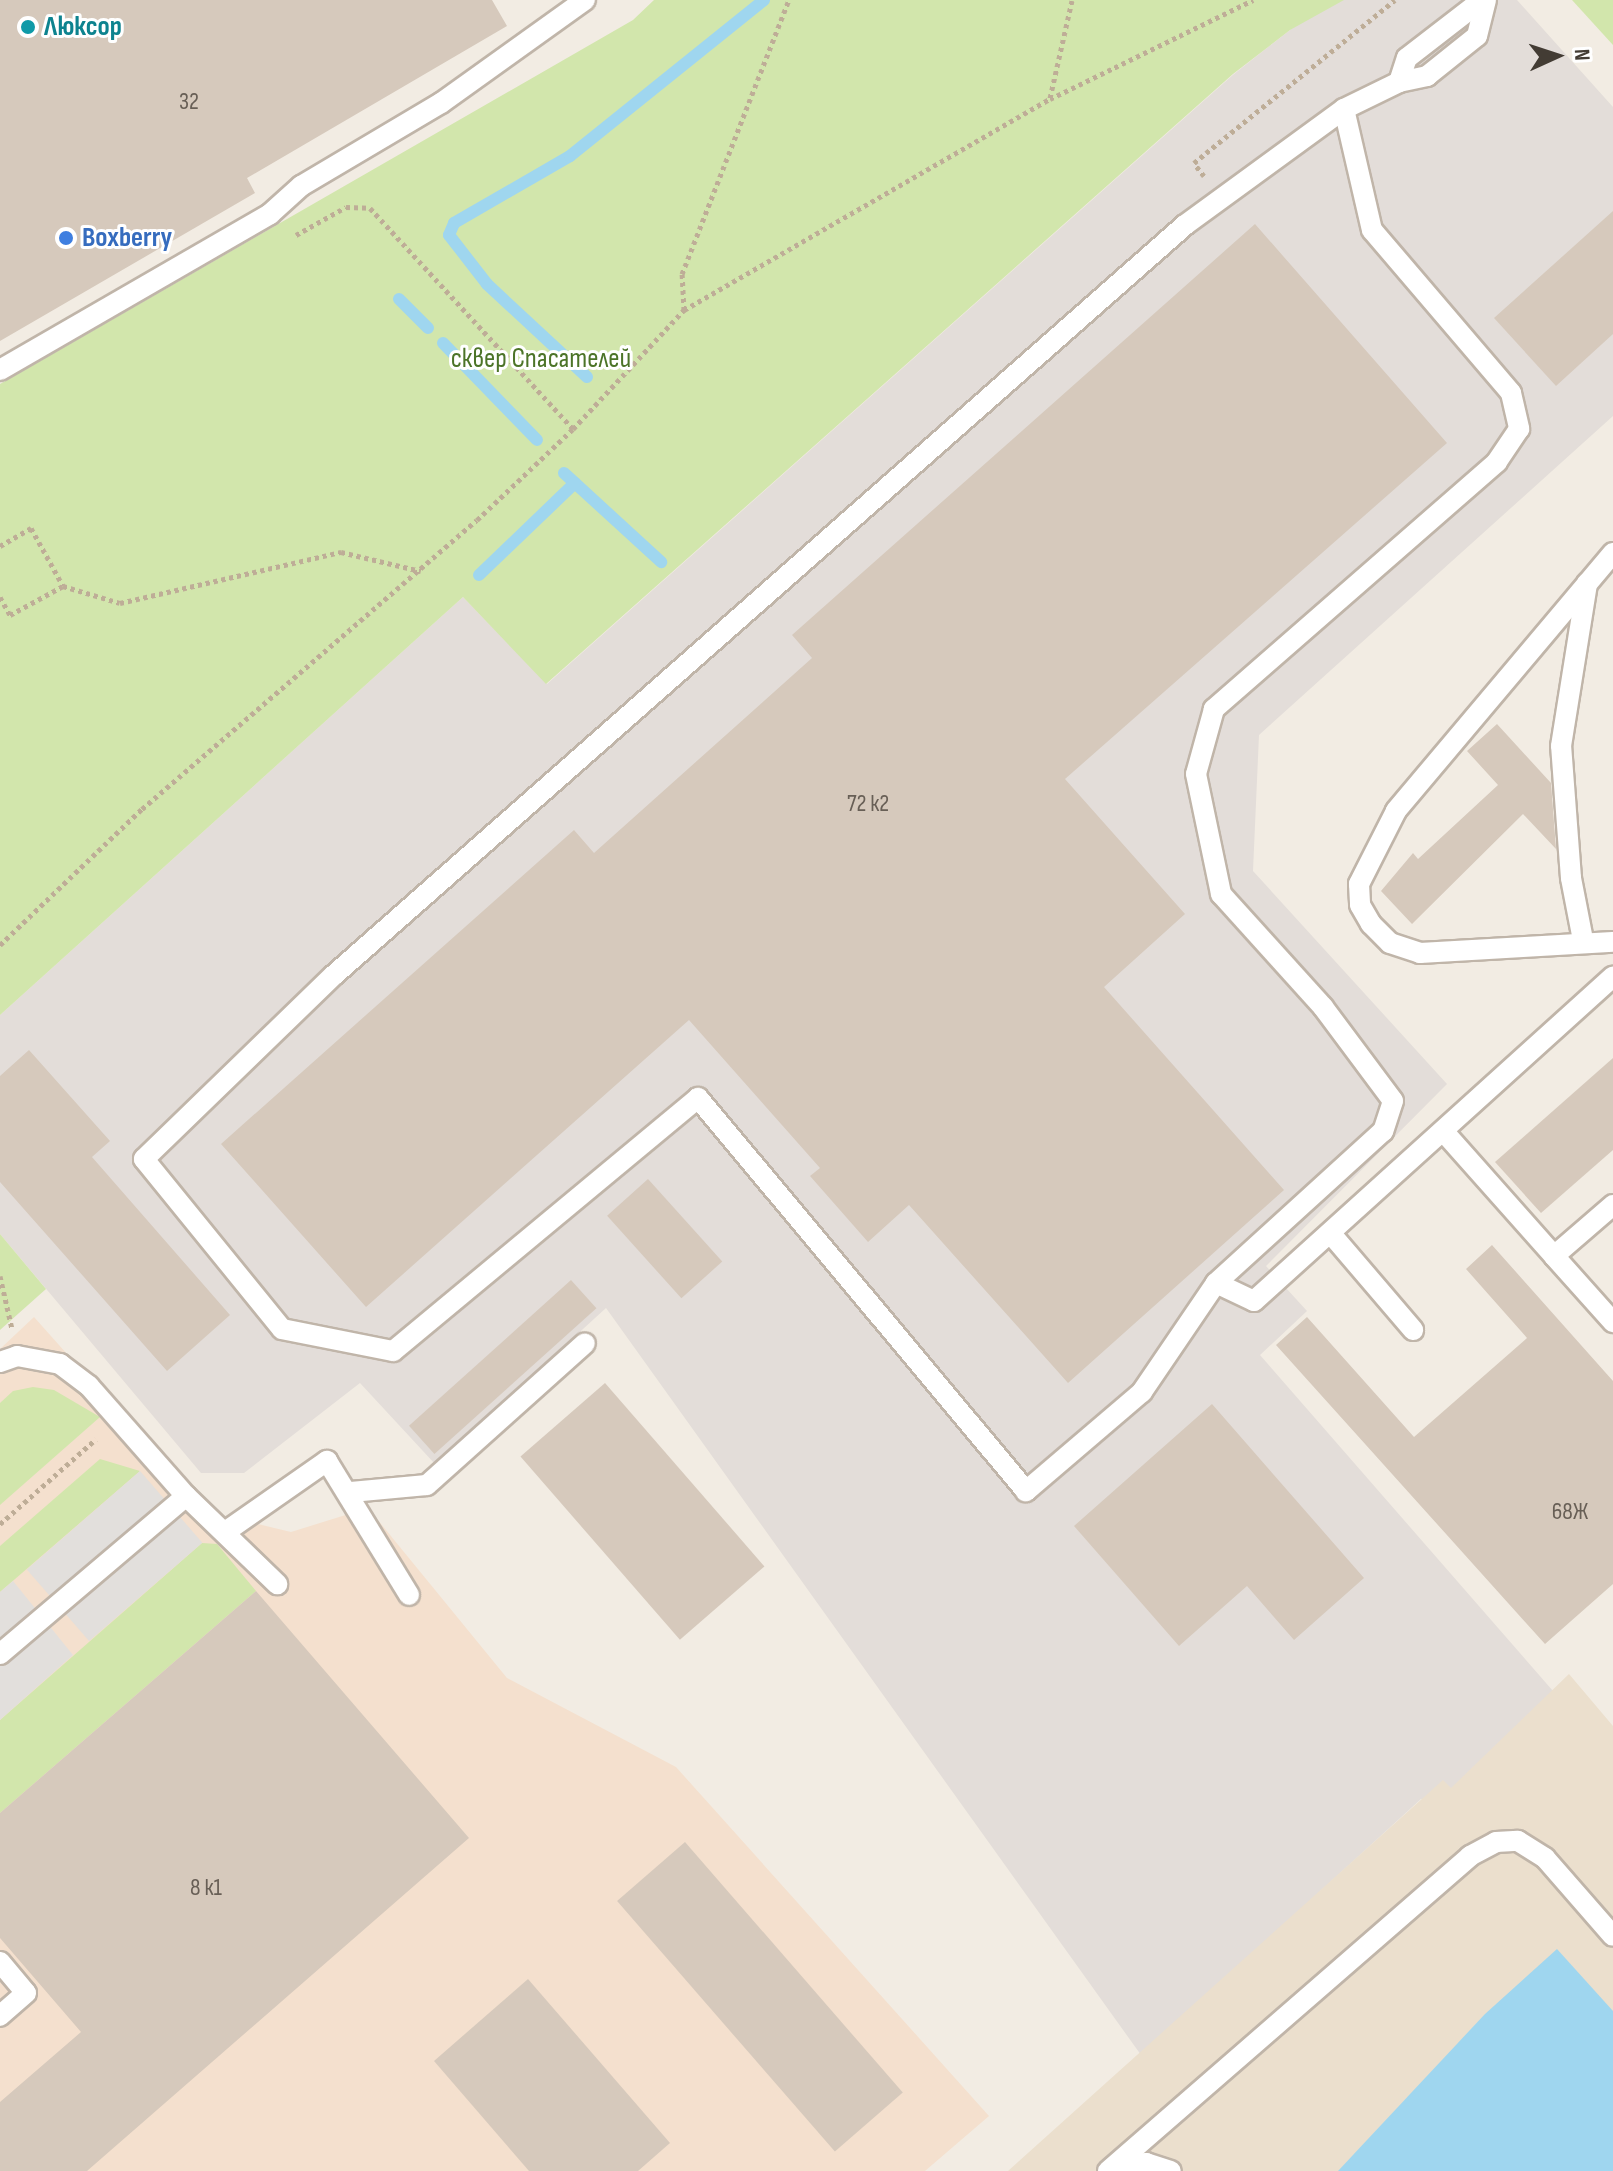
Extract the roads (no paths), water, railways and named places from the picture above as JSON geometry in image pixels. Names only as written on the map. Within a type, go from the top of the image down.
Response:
[{"type":"lane","points":[[0,370],[270,214],[301,186],[441,103],[585,0]]},
{"type":"lane","points":[[1344,109],[1372,230],[1511,393],[1519,429],[1497,462],[1214,709],[1196,774],[1221,894],[1323,1007],[1393,1101],[1383,1131],[1216,1283],[1142,1392],[1026,1491],[698,1098],[393,1351],[282,1329],[144,1159],[334,975],[1221,197],[1344,109],[1399,82],[1407,58],[1484,0]]},
{"type":"lane","points":[[1613,553],[1396,811],[1359,884],[1371,924],[1390,943],[1420,953],[1460,955],[1583,940],[1613,942]]},
{"type":"lane","points":[[1583,940],[1561,746],[1587,583]]},
{"type":"lane","points":[[1216,1283],[1254,1301],[1332,1235],[1613,977]]},
{"type":"lane","points":[[1444,1132],[1613,1322]]},
{"type":"lane","points":[[1554,1256],[1613,1205]]},
{"type":"lane","points":[[1332,1235],[1413,1330]]},
{"type":"lane","points":[[351,1492],[427,1485],[585,1343]]},
{"type":"lane","points":[[9,1359],[60,1364],[118,1420],[186,1496],[228,1530],[277,1584]]},
{"type":"lane","points":[[228,1530],[327,1461],[351,1492],[409,1595]]},
{"type":"lane","points":[[0,1654],[186,1496]]},
{"type":"lane","points":[[1109,2171],[1470,1856],[1496,1842],[1518,1841],[1545,1858],[1613,1936]]},
{"type":"lane","points":[[0,1962],[26,1993],[0,2016]]},
{"type":"lane","points":[[1109,2171],[1146,2163],[1171,2171]]},
{"type":"water","points":[[1557,1949],[1613,2011],[1613,2171],[1338,2171],[1485,2014]]},
{"type":"waterway","points":[[587,377],[487,284],[449,235],[454,223],[570,156],[764,0]]},
{"type":"waterway","points":[[399,299],[428,328]]},
{"type":"waterway","points":[[443,343],[537,440]]},
{"type":"waterway","points":[[564,473],[661,562]]},
{"type":"waterway","points":[[479,575],[575,483]]},
{"type":"place","name":"Люксор","points":[[28,27]]},
{"type":"place","name":"Boxberry","points":[[66,238]]},
{"type":"park label","name":"cквер Спасателей","points":[[541,359]]}]
